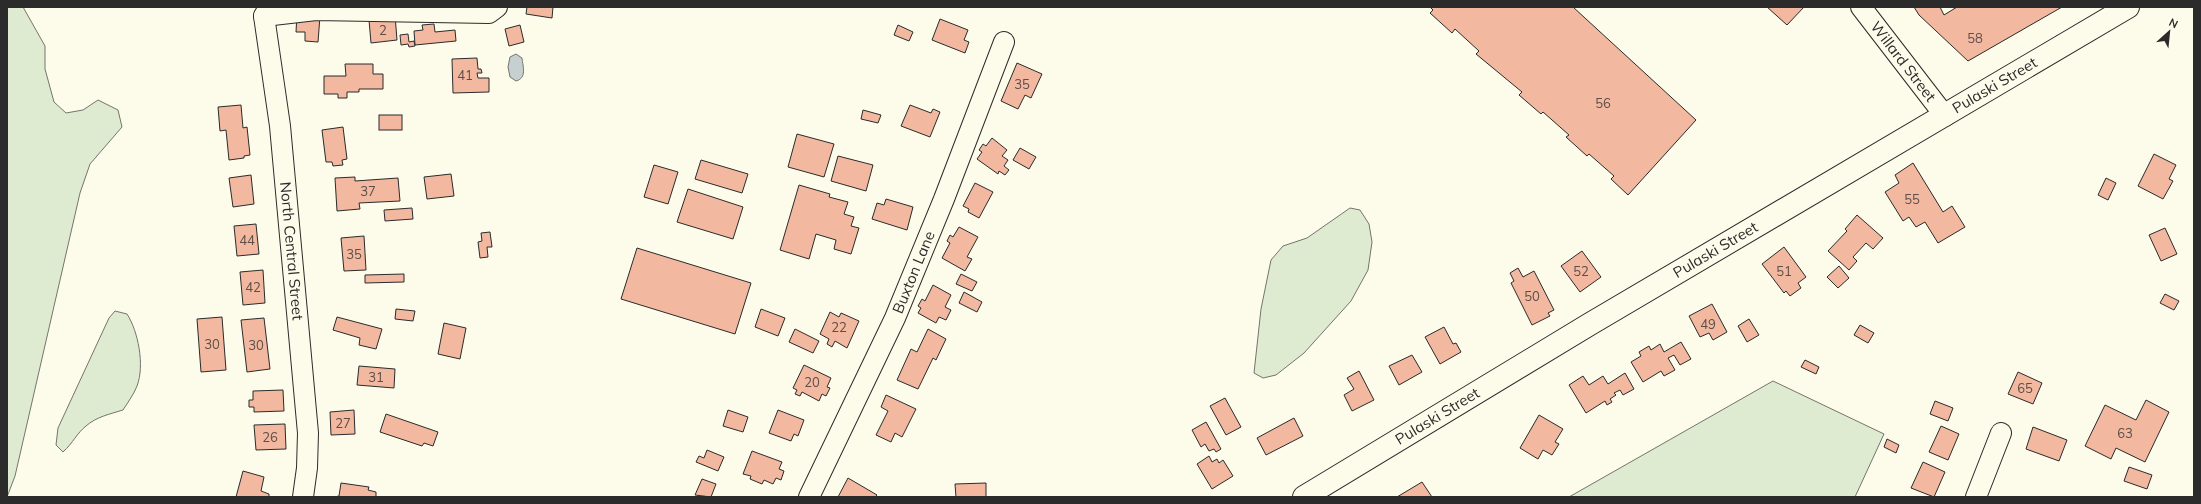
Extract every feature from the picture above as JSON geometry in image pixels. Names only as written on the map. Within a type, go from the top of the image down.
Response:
[{"type":"main road","name":"Pulaski Street","points":[[1304,497],[1590,324],[2128,7]]},
{"type":"street","points":[[266,12],[316,10],[488,13],[497,7]]},
{"type":"street","name":"Willard Street","points":[[1861,7],[1945,116]]},
{"type":"street","name":"North Central Street","points":[[266,12],[280,126],[303,360],[308,433],[307,468],[303,497]]},
{"type":"street","name":"Buxton Lane","points":[[809,497],[895,318],[944,199],[1004,42]]},
{"type":"street","points":[[1976,497],[2001,433]]},
{"type":"green space","points":[[7,7],[23,7],[45,46],[45,69],[54,102],[66,113],[83,110],[98,100],[118,110],[122,127],[90,164],[80,193],[15,476],[7,497]]},
{"type":"green space","points":[[1350,208],[1360,210],[1369,224],[1372,242],[1368,270],[1351,301],[1304,353],[1276,375],[1263,378],[1254,373],[1261,309],[1271,260],[1283,246],[1307,238]]},
{"type":"green space","points":[[115,311],[127,314],[137,339],[140,368],[137,386],[123,410],[94,420],[80,432],[63,452],[56,445],[58,428],[109,318]]},
{"type":"green space","points":[[1773,381],[1884,434],[1855,497],[1569,497]]},
{"type":"shaded area","points":[[516,54],[522,58],[524,72],[522,77],[516,81],[510,77],[508,67],[510,57]]},
{"type":"building","points":[[527,7],[553,7],[552,18],[526,14]]},
{"type":"building","points":[[1430,7],[1573,7],[1696,120],[1628,195],[1611,179],[1614,176],[1589,154],[1587,156],[1566,137],[1569,135],[1543,112],[1541,114],[1519,95],[1522,92],[1476,54],[1479,51],[1455,29],[1452,33],[1430,13],[1433,10]]},
{"type":"building","points":[[1767,7],[1804,7],[1787,25]]},
{"type":"building","points":[[1914,7],[1940,7],[1944,15],[1957,7],[2062,7],[1968,61],[1919,15]]},
{"type":"building","points":[[297,14],[320,16],[318,42],[305,41],[305,32],[296,32]]},
{"type":"building","points":[[395,15],[397,40],[371,43],[369,20]]},
{"type":"building","points":[[940,19],[968,30],[964,40],[969,42],[965,53],[932,40]]},
{"type":"building","points":[[434,24],[435,32],[455,30],[456,41],[415,45],[414,31],[423,30],[422,25]]},
{"type":"building","points":[[520,25],[524,42],[509,46],[505,29]]},
{"type":"building","points":[[898,25],[913,32],[909,41],[894,35]]},
{"type":"building","points":[[408,34],[409,42],[414,41],[415,46],[409,47],[408,44],[401,45],[400,35]]},
{"type":"building","points":[[477,58],[478,69],[481,69],[482,73],[477,73],[478,78],[489,78],[489,92],[453,93],[452,59]]},
{"type":"building","points":[[1017,63],[1042,74],[1031,98],[1025,95],[1018,109],[1001,101]]},
{"type":"building","points":[[345,64],[373,64],[373,74],[383,74],[383,89],[359,89],[359,92],[347,92],[347,98],[338,98],[338,94],[324,94],[324,76],[346,76]]},
{"type":"building","points":[[241,105],[243,128],[247,127],[250,155],[244,156],[244,158],[229,160],[226,130],[220,131],[218,107]]},
{"type":"building","points":[[910,105],[931,113],[933,109],[940,112],[930,137],[901,126]]},
{"type":"building","points":[[863,110],[881,115],[878,123],[861,119]]},
{"type":"building","points":[[379,115],[402,115],[402,130],[379,130]]},
{"type":"building","points":[[343,127],[347,159],[342,160],[343,165],[333,166],[332,162],[326,162],[322,130]]},
{"type":"building","points":[[797,134],[834,144],[824,177],[788,167]]},
{"type":"building","points":[[992,138],[1007,150],[1002,156],[1008,160],[1004,166],[1009,170],[1005,175],[999,171],[998,174],[977,159],[982,152],[979,150],[983,144],[986,146]]},
{"type":"building","points":[[1020,148],[1036,157],[1029,169],[1013,160]]},
{"type":"building","points":[[2154,154],[2176,165],[2169,179],[2173,181],[2163,199],[2138,186]]},
{"type":"building","points":[[838,156],[873,165],[866,191],[831,181]]},
{"type":"building","points":[[701,160],[748,174],[742,193],[695,179]]},
{"type":"building","points":[[1913,163],[1943,212],[1952,206],[1965,227],[1938,243],[1925,222],[1916,227],[1909,217],[1903,221],[1885,192],[1899,183],[1895,175]]},
{"type":"building","points":[[654,165],[678,172],[668,204],[644,197]]},
{"type":"building","points":[[451,174],[454,196],[427,199],[424,177]]},
{"type":"building","points":[[251,175],[254,204],[233,207],[229,178]]},
{"type":"building","points":[[355,177],[355,181],[398,178],[400,201],[359,203],[360,209],[337,211],[335,178]]},
{"type":"building","points":[[2106,178],[2116,183],[2108,200],[2098,195]]},
{"type":"building","points":[[975,183],[993,192],[979,218],[968,212],[969,209],[963,206]]},
{"type":"building","points":[[799,185],[830,194],[829,197],[848,202],[844,214],[854,217],[851,226],[859,228],[851,254],[834,249],[836,240],[816,234],[809,259],[780,250]]},
{"type":"building","points":[[688,189],[743,207],[733,239],[677,222]]},
{"type":"building","points":[[886,199],[913,207],[907,230],[872,219],[877,203],[884,205]]},
{"type":"building","points":[[412,208],[413,219],[385,221],[384,210]]},
{"type":"building","points":[[1857,215],[1883,238],[1873,249],[1866,243],[1853,257],[1857,261],[1849,270],[1828,251],[1847,231],[1845,229]]},
{"type":"building","points":[[256,224],[259,254],[237,256],[234,226]]},
{"type":"building","points":[[959,227],[978,237],[967,257],[972,259],[965,271],[942,258],[950,243],[947,241],[950,235],[953,237]]},
{"type":"building","points":[[2165,228],[2177,254],[2161,261],[2149,235]]},
{"type":"building","points":[[490,232],[492,247],[487,247],[488,257],[480,258],[478,242],[482,241],[481,233]]},
{"type":"building","points":[[364,236],[366,270],[344,271],[341,238]]},
{"type":"building","points":[[1784,247],[1806,277],[1798,283],[1801,288],[1790,296],[1786,291],[1784,293],[1762,264]]},
{"type":"building","points":[[637,248],[751,283],[735,334],[621,299]]},
{"type":"building","points":[[1582,251],[1601,277],[1580,292],[1561,266]]},
{"type":"building","points":[[1839,266],[1849,278],[1838,288],[1827,277]]},
{"type":"building","points":[[1518,268],[1523,277],[1534,271],[1554,310],[1548,313],[1550,316],[1532,325],[1511,283],[1514,281],[1510,273]]},
{"type":"building","points":[[263,270],[265,303],[243,305],[240,272]]},
{"type":"building","points":[[404,274],[404,282],[365,283],[365,275]]},
{"type":"building","points":[[961,274],[977,282],[972,291],[956,284]]},
{"type":"building","points":[[933,285],[951,295],[945,307],[951,310],[946,320],[939,317],[936,323],[918,313],[921,308],[918,306],[922,299],[925,301]]},
{"type":"building","points":[[964,292],[982,302],[977,312],[959,303]]},
{"type":"building","points":[[2165,294],[2179,301],[2174,310],[2160,303]]},
{"type":"building","points":[[1712,304],[1727,332],[1713,340],[1709,333],[1700,337],[1689,316]]},
{"type":"building","points":[[396,309],[415,311],[413,321],[395,319]]},
{"type":"building","points":[[761,309],[785,318],[778,336],[755,327]]},
{"type":"building","points":[[830,312],[839,317],[841,313],[859,321],[847,348],[835,341],[832,347],[827,344],[829,339],[820,334]]},
{"type":"building","points":[[222,317],[226,370],[201,372],[197,319]]},
{"type":"building","points":[[337,317],[382,329],[376,349],[359,345],[360,338],[333,330]]},
{"type":"building","points":[[264,318],[270,369],[247,372],[241,320]]},
{"type":"building","points":[[1749,319],[1759,335],[1747,342],[1738,326]]},
{"type":"building","points":[[444,323],[466,328],[460,359],[438,354]]},
{"type":"building","points":[[1860,325],[1874,333],[1868,343],[1854,335]]},
{"type":"building","points":[[1444,327],[1453,344],[1456,343],[1461,352],[1440,364],[1425,337]]},
{"type":"building","points":[[795,329],[819,341],[813,353],[789,342]]},
{"type":"building","points":[[928,329],[946,339],[936,360],[933,358],[918,389],[897,380],[911,349],[917,352]]},
{"type":"building","points":[[1681,342],[1691,359],[1680,365],[1674,355],[1668,358],[1675,370],[1664,376],[1661,371],[1643,382],[1631,362],[1641,356],[1639,352],[1649,346],[1651,350],[1660,344],[1664,352]]},
{"type":"building","points":[[1412,355],[1422,372],[1399,385],[1389,366]]},
{"type":"building","points":[[1805,360],[1819,367],[1816,374],[1801,367]]},
{"type":"building","points":[[804,365],[831,378],[827,387],[830,388],[826,396],[822,394],[819,401],[802,392],[800,396],[795,394],[797,390],[793,388]]},
{"type":"building","points":[[359,366],[395,369],[394,388],[357,385]]},
{"type":"building","points":[[1359,371],[1374,400],[1352,411],[1344,395],[1354,389],[1347,378]]},
{"type":"building","points":[[2018,372],[2042,383],[2033,404],[2008,394]]},
{"type":"building","points":[[1625,373],[1634,389],[1623,395],[1620,390],[1614,393],[1616,395],[1610,399],[1612,402],[1607,405],[1605,401],[1586,413],[1569,385],[1583,376],[1589,385],[1603,376],[1608,384]]},
{"type":"building","points":[[283,390],[284,411],[254,412],[254,407],[249,407],[249,400],[253,400],[253,391]]},
{"type":"building","points":[[886,395],[916,409],[902,437],[895,433],[891,442],[876,435],[888,411],[881,407]]},
{"type":"building","points":[[1225,398],[1241,427],[1226,435],[1210,406]]},
{"type":"building","points":[[2146,400],[2169,412],[2145,462],[2116,448],[2111,459],[2085,446],[2105,405],[2136,420]]},
{"type":"building","points":[[1935,401],[1953,408],[1948,421],[1930,414]]},
{"type":"building","points":[[354,410],[355,434],[331,435],[330,412]]},
{"type":"building","points":[[728,410],[748,417],[743,432],[723,426]]},
{"type":"building","points":[[778,410],[804,420],[798,436],[794,434],[791,441],[769,433]]},
{"type":"building","points":[[386,414],[438,432],[433,446],[424,443],[422,446],[380,432]]},
{"type":"building","points":[[1539,415],[1563,429],[1555,442],[1559,444],[1552,455],[1543,450],[1538,459],[1520,448]]},
{"type":"building","points":[[1294,418],[1303,436],[1266,455],[1257,438]]},
{"type":"building","points":[[1206,422],[1221,449],[1216,452],[1214,449],[1209,451],[1205,444],[1201,447],[1192,430]]},
{"type":"building","points":[[285,424],[286,449],[256,450],[254,425]]},
{"type":"building","points":[[1941,426],[1959,434],[1948,460],[1929,452]]},
{"type":"building","points":[[2033,427],[2067,440],[2059,461],[2026,449]]},
{"type":"building","points":[[1887,439],[1899,445],[1896,453],[1884,447]]},
{"type":"building","points":[[707,450],[724,457],[718,471],[696,462],[699,456],[704,458]]},
{"type":"building","points":[[752,451],[782,462],[779,469],[784,471],[781,480],[776,478],[773,484],[764,480],[762,484],[750,479],[751,476],[743,474]]},
{"type":"building","points":[[1209,456],[1212,462],[1217,459],[1219,463],[1223,460],[1233,476],[1212,489],[1197,464]]},
{"type":"building","points":[[1923,462],[1945,472],[1934,497],[1911,488]]},
{"type":"building","points":[[2129,467],[2152,475],[2147,489],[2124,481]]},
{"type":"building","points":[[243,471],[264,477],[261,491],[269,494],[269,497],[236,497]]},
{"type":"building","points":[[848,478],[877,495],[875,497],[838,497]]},
{"type":"building","points":[[702,479],[716,484],[711,497],[695,495]]},
{"type":"building","points":[[1422,482],[1432,497],[1397,497]]},
{"type":"building","points":[[341,483],[369,487],[368,490],[376,492],[376,497],[334,497],[339,496]]},
{"type":"building","points":[[986,483],[986,497],[956,497],[955,484]]}]
